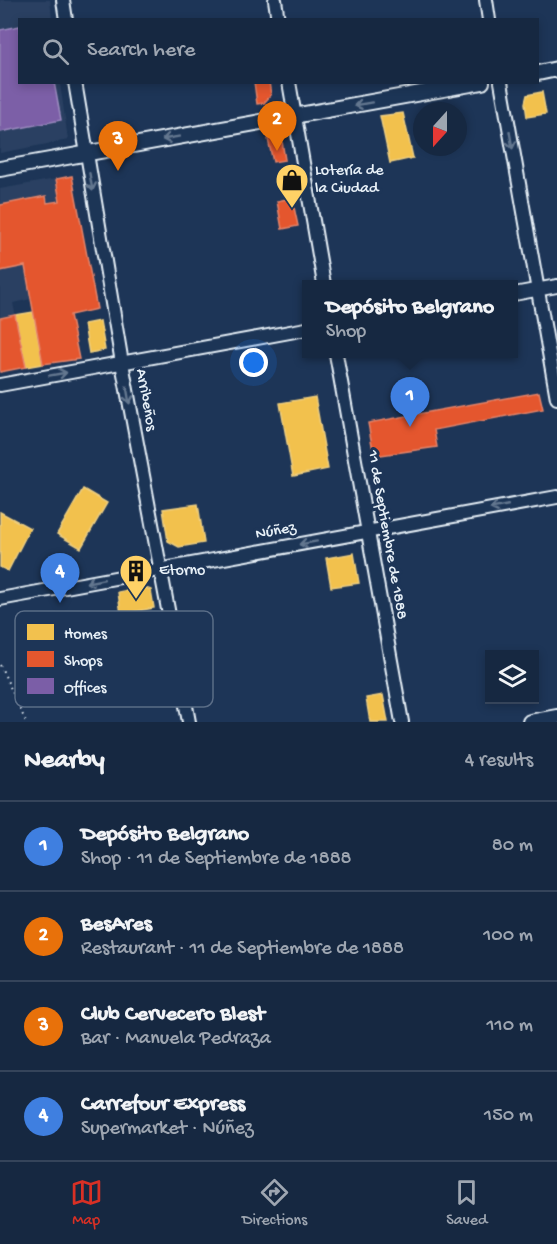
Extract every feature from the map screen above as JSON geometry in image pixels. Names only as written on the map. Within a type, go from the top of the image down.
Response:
[{"type":"street","points":[[63,0],[66,18]]},
{"type":"street","points":[[275,0],[278,18]]},
{"type":"street","points":[[486,0],[489,18]]},
{"type":"street","points":[[539,72],[557,69]]},
{"type":"street","name":"Arribeños","points":[[75,84],[122,363],[168,611]]},
{"type":"street","points":[[289,84],[323,280]]},
{"type":"street","points":[[0,169],[471,84]]},
{"type":"street","points":[[501,84],[557,398]]},
{"type":"street","points":[[518,293],[557,286]]},
{"type":"street","points":[[0,385],[302,330]]},
{"type":"street","name":"11 de Septiembre de 1888","points":[[337,358],[402,722]]},
{"type":"street","name":"Núñez","points":[[0,599],[557,497]]},
{"type":"street","name":"Arribeños","points":[[186,707],[189,722]]},
{"type":"street","points":[[530,722],[557,717]]},
{"type":"path","points":[[0,665],[15,698]]},
{"type":"path","points":[[19,707],[26,722]]},
{"type":"shaded area","points":[[0,0],[50,0],[52,18],[18,18],[18,84],[60,84],[68,140],[0,153]]},
{"type":"shaded area","points":[[67,177],[97,309],[70,315],[79,359],[43,364],[31,299],[13,303],[26,367],[0,372],[0,189]]},
{"type":"building: Homes","points":[[542,92],[546,114],[527,117],[525,103],[527,95]]},
{"type":"building: Homes","points":[[403,113],[413,158],[390,163],[380,116]]},
{"type":"building: Homes","points":[[33,312],[43,364],[26,367],[15,315]]},
{"type":"building: Homes","points":[[100,321],[105,350],[89,353],[84,324]]},
{"type":"building: Homes","points":[[315,397],[328,469],[293,476],[280,403]]},
{"type":"building: Homes","points":[[83,489],[107,503],[81,548],[57,534]]},
{"type":"building: Homes","points":[[198,504],[204,543],[179,547],[168,541],[163,509]]},
{"type":"building: Homes","points":[[0,512],[30,528],[8,571],[0,567]]},
{"type":"building: Homes","points":[[354,553],[359,583],[331,587],[326,558]]},
{"type":"building: Homes","name":"Etorno","points":[[143,587],[151,590],[154,608],[121,611],[118,592]]},
{"type":"building: Homes","points":[[383,695],[388,722],[370,722],[366,698]]},
{"type":"building: Shops","points":[[254,84],[269,84],[271,95],[264,103],[257,104]]},
{"type":"building: Shops","points":[[279,137],[282,141],[285,160],[273,162],[268,139]]},
{"type":"building: Shops","points":[[72,176],[97,309],[70,315],[79,359],[43,364],[25,266],[0,271],[0,205],[46,196],[47,203],[60,201],[56,179]]},
{"type":"building: Shops","points":[[292,198],[298,226],[282,229],[277,201]]},
{"type":"building: Shops","points":[[15,315],[26,367],[0,372],[0,318]]},
{"type":"building: Shops","points":[[539,392],[543,409],[434,430],[437,447],[374,456],[368,423]]},
{"type":"building: Offices","points":[[18,26],[18,84],[54,84],[61,120],[0,132],[0,30]]},
{"type":"place","name":"BesAres","points":[[277,151]]},
{"type":"place","name":"Club Cervecero Blest","points":[[118,171]]},
{"type":"place","name":"Lotería de la Ciudad","points":[[292,209]]},
{"type":"place","name":"Depósito Belgrano","points":[[410,427]]},
{"type":"place","name":"Etorno","points":[[136,600]]},
{"type":"place","name":"Carrefour Express","points":[[60,603]]}]
